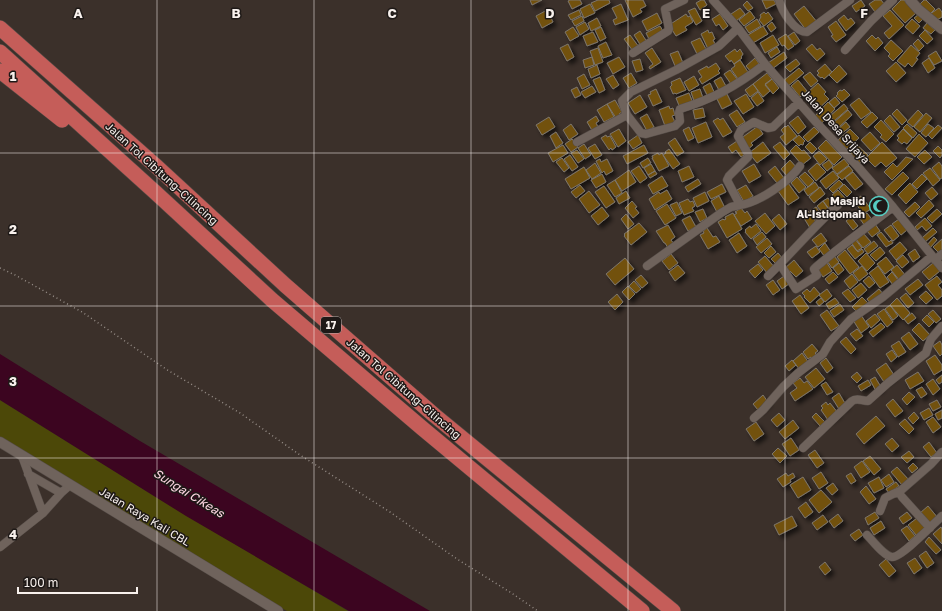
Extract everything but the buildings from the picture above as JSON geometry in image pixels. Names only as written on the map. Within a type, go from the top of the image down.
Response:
[{"type":"highway","name":"Jalan Tol Cibitung–Cilincing","points":[[0,28],[162,172],[285,285],[428,410],[673,611]]},
{"type":"highway","name":"Jalan Tol Cibitung–Cilincing","points":[[0,52],[272,300],[422,428],[642,611]]},
{"type":"highway","points":[[0,71],[156,193]]},
{"type":"street","points":[[633,53],[668,31],[669,29],[665,9],[684,0]]},
{"type":"street","name":"Jalan Desa Srijaya","points":[[713,0],[738,28],[765,64],[893,207],[942,268]]},
{"type":"street","points":[[778,0],[784,13],[795,26],[803,32],[807,32],[850,0]]},
{"type":"street","points":[[845,50],[871,21],[893,0]]},
{"type":"street","points":[[910,0],[918,9],[942,29]]},
{"type":"street","points":[[738,28],[719,46],[676,70],[631,92],[622,101],[627,115],[641,133],[646,134],[675,126],[680,121],[680,109],[722,93],[765,64]]},
{"type":"street","points":[[740,204],[728,180],[729,176],[748,157],[748,154],[738,139],[738,135],[741,130],[754,122],[768,128],[773,127],[799,102]]},
{"type":"street","points":[[577,142],[627,115]]},
{"type":"street","points":[[647,266],[721,213],[740,204],[745,204],[776,189],[787,181],[800,166]]},
{"type":"street","points":[[768,276],[801,240],[838,205]]},
{"type":"street","points":[[780,264],[796,289],[817,275],[814,269],[816,267],[893,207]]},
{"type":"street","points":[[754,418],[793,378],[823,354],[830,342],[851,319],[883,297],[934,258],[942,254]]},
{"type":"street","points":[[803,448],[852,401],[857,399],[868,401],[926,352],[934,334],[942,326]]},
{"type":"street","name":"Jalan Raya Kali CBL","points":[[0,442],[70,486],[278,611]]},
{"type":"street","points":[[880,511],[885,498],[900,491],[931,464],[942,452]]},
{"type":"street","points":[[22,456],[43,513]]},
{"type":"street","points":[[28,474],[61,494]]},
{"type":"street","points":[[0,547],[43,513],[70,486]]},
{"type":"street","points":[[900,491],[899,494],[930,528]]},
{"type":"street","points":[[867,535],[884,553],[892,557],[896,556],[909,547],[942,516]]},
{"type":"path","points":[[0,268],[82,312],[169,371],[240,413],[300,455],[390,512],[457,559],[538,611]]},
{"type":"shaded area","points":[[0,400],[159,499],[348,611],[287,611],[202,562],[120,509],[0,437]]},
{"type":"water","name":"Sungai Cikeas","points":[[0,354],[140,441],[430,611],[349,611],[186,516],[0,400]]},
{"type":"place","name":"Masjid Al-Istiqomah","points":[[879,206]]}]
